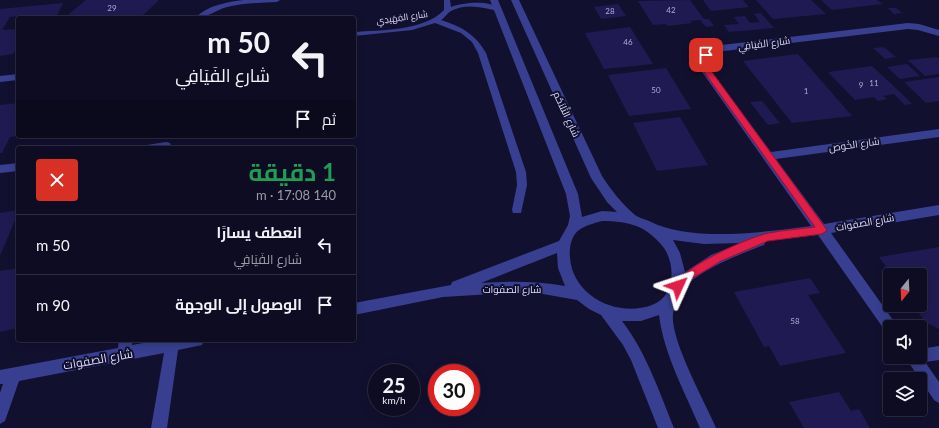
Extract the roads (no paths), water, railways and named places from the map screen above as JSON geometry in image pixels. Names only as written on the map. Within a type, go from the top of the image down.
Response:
[{"type":"street","name":"شارع التَّلاَحُم","points":[[515,0],[600,183],[611,199],[632,219]]},
{"type":"street","points":[[496,5],[572,194],[576,216],[574,227],[564,245],[562,262],[568,279],[580,295],[596,307],[624,315],[642,315],[658,310],[670,300]]},
{"type":"street","name":"شارع الفَيَافِي","points":[[886,320],[705,69],[704,59],[709,52],[714,49],[908,26],[919,27],[939,33]]},
{"type":"street","points":[[0,79],[16,77]]},
{"type":"street","name":"شارع الخُوص","points":[[768,156],[939,133]]},
{"type":"street","points":[[157,146],[167,143]]},
{"type":"street","points":[[0,169],[16,167]]},
{"type":"street","name":"شارع الصفوات","points":[[651,228],[668,235],[686,238],[767,237],[822,230],[939,210]]},
{"type":"street","points":[[574,227],[602,216],[617,216],[632,219],[651,228],[669,244],[679,265],[678,286],[670,300],[666,314],[668,331],[672,348],[708,428]]},
{"type":"street","name":"شارع الصفوات","points":[[678,286],[689,275],[712,260],[767,237]]},
{"type":"street","name":"شارع الصفوات","points":[[443,291],[564,245]]},
{"type":"street","name":"شارع الصفوات","points":[[356,309],[443,291],[508,287],[543,288],[580,295]]},
{"type":"street","points":[[606,311],[628,340],[637,356],[666,428]]},
{"type":"street","name":"شارع الصفوات","points":[[7,375],[125,347],[172,345],[186,342]]},
{"type":"street","points":[[159,428],[172,345]]},
{"type":"street","points":[[927,355],[939,352]]},
{"type":"street","points":[[920,364],[939,395]]},
{"type":"street","points":[[0,416],[7,375]]},
{"type":"lane","points":[[202,16],[222,6],[277,0]]},
{"type":"lane","points":[[447,0],[449,5],[448,10]]},
{"type":"lane","name":"شارع الفِهَيدِي","points":[[356,34],[423,26],[436,21],[446,14],[448,10],[457,6],[478,4],[496,5]]},
{"type":"lane","points":[[436,21],[454,26],[468,34],[479,46],[521,172],[522,185],[517,210]]}]
